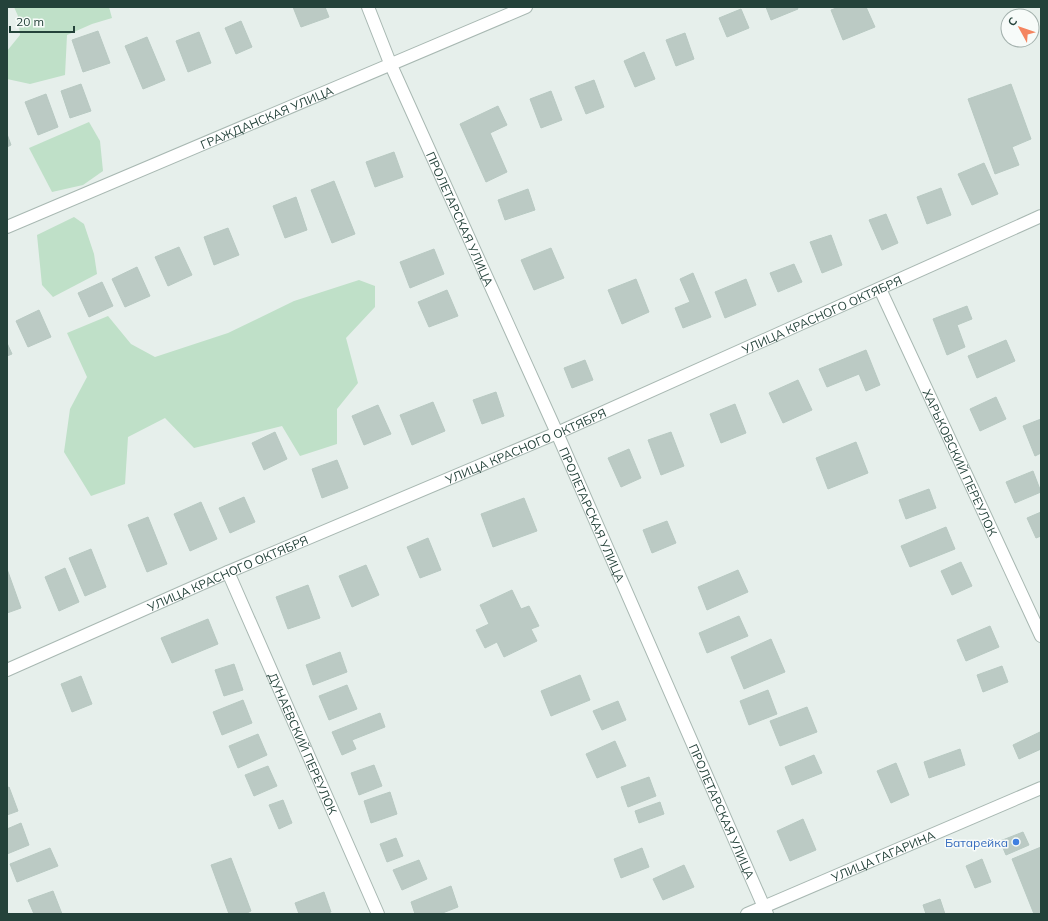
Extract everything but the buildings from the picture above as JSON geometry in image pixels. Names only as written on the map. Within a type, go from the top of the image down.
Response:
[{"type":"street","name":"ПРОЛЕТАРСКАЯ УЛИЦА","points":[[368,7],[390,63],[557,433],[765,911]]},
{"type":"street","name":"ГРАЖДАНСКАЯ УЛИЦА","points":[[7,227],[390,63],[526,7]]},
{"type":"street","name":"УЛИЦА КРАСНОГО ОКТЯБРЯ","points":[[7,670],[228,572],[557,433],[1041,216]]},
{"type":"street","name":"ХАРЬКОВСКИЙ ПЕРЕУЛОК","points":[[880,289],[1041,636]]},
{"type":"street","name":"ДУНАЕВСКИЙ ПЕРЕУЛОК","points":[[228,572],[378,914]]},
{"type":"street","name":"УЛИЦА ГАГАРИНА","points":[[747,914],[765,911],[1041,788]]},
{"type":"green space","points":[[14,7],[109,7],[112,18],[92,24],[67,35],[65,75],[30,84],[7,79],[7,51],[20,35],[18,16]]},
{"type":"green space","points":[[89,122],[100,141],[103,171],[83,185],[52,192],[29,148]]},
{"type":"green space","points":[[74,217],[84,224],[94,254],[97,274],[53,297],[42,285],[37,235]]},
{"type":"green space","points":[[359,280],[375,286],[375,307],[346,338],[358,383],[337,409],[337,444],[300,456],[282,426],[194,448],[165,418],[128,437],[125,484],[91,496],[64,452],[70,409],[87,377],[67,333],[108,316],[131,344],[155,357],[228,333],[294,301]]},
{"type":"place","name":"Батарейка","points":[[1016,842]]}]
